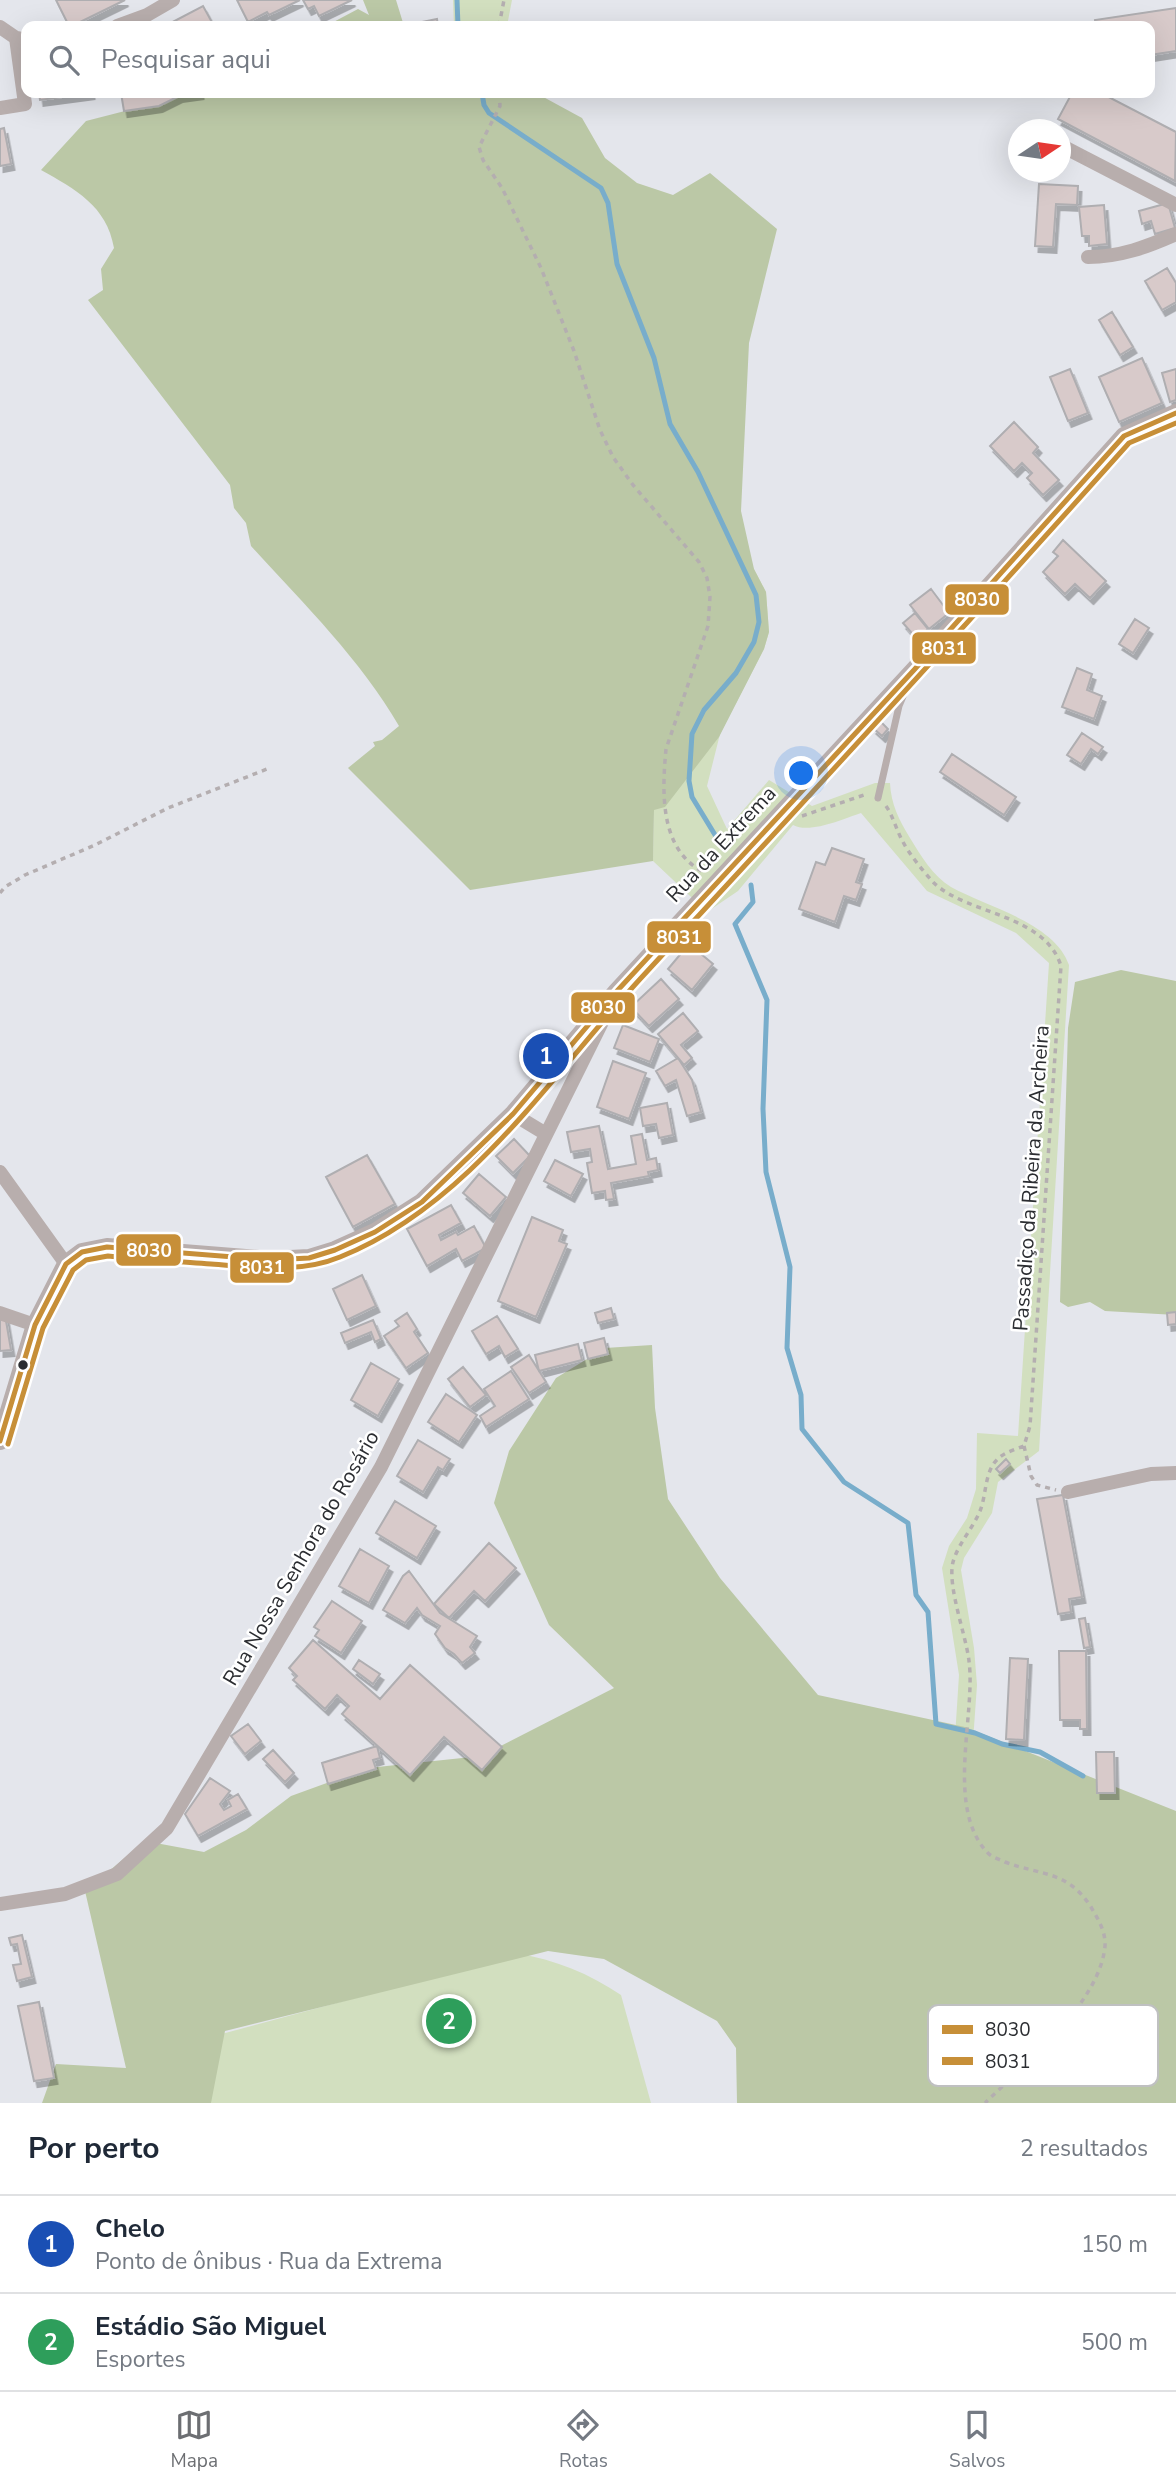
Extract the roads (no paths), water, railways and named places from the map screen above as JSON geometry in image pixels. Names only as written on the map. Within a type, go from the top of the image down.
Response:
[{"type":"street","points":[[132,21],[148,16],[173,0]]},
{"type":"street","points":[[0,27],[21,39]]},
{"type":"street","points":[[0,108],[25,104],[25,98]]},
{"type":"street","points":[[1071,151],[1176,205]]},
{"type":"street","points":[[1087,257],[1113,257],[1176,234]]},
{"type":"street","name":"Rua da Extrema","points":[[66,1264],[82,1252],[107,1247],[271,1260],[309,1258],[335,1251],[375,1232],[422,1202],[513,1114],[617,991],[914,670],[1124,436],[1176,413]]},
{"type":"street","name":"Rua Nossa Senhora do Rosário","points":[[0,1904],[65,1894],[117,1874],[167,1828],[381,1468],[617,991]]},
{"type":"street","points":[[513,1114],[546,1134]]},
{"type":"street","points":[[0,1171],[66,1264],[35,1325],[0,1441]]},
{"type":"street","points":[[0,1314],[35,1325]]},
{"type":"street","points":[[1068,1492],[1151,1474],[1176,1473]]},
{"type":"lane","points":[[878,798],[899,706],[914,670]]},
{"type":"waterway","points":[[457,0],[458,21]]},
{"type":"waterway","points":[[483,98],[489,113],[601,188],[608,203],[617,264],[654,358],[670,424],[698,472],[756,595],[759,622],[754,642],[736,673],[704,710],[692,734],[689,781],[692,797],[723,848]]},
{"type":"waterway","points":[[751,885],[753,902],[735,924],[767,1000],[763,1109],[766,1172],[790,1267],[787,1348],[801,1395],[802,1429],[844,1482],[908,1523],[916,1595],[928,1612],[936,1724],[975,1733],[1002,1744],[1040,1752],[1083,1776]]},
{"type":"place","name":"Chelo","points":[[546,1056]]},
{"type":"place","name":"Estádio São Miguel","points":[[449,2021]]}]
